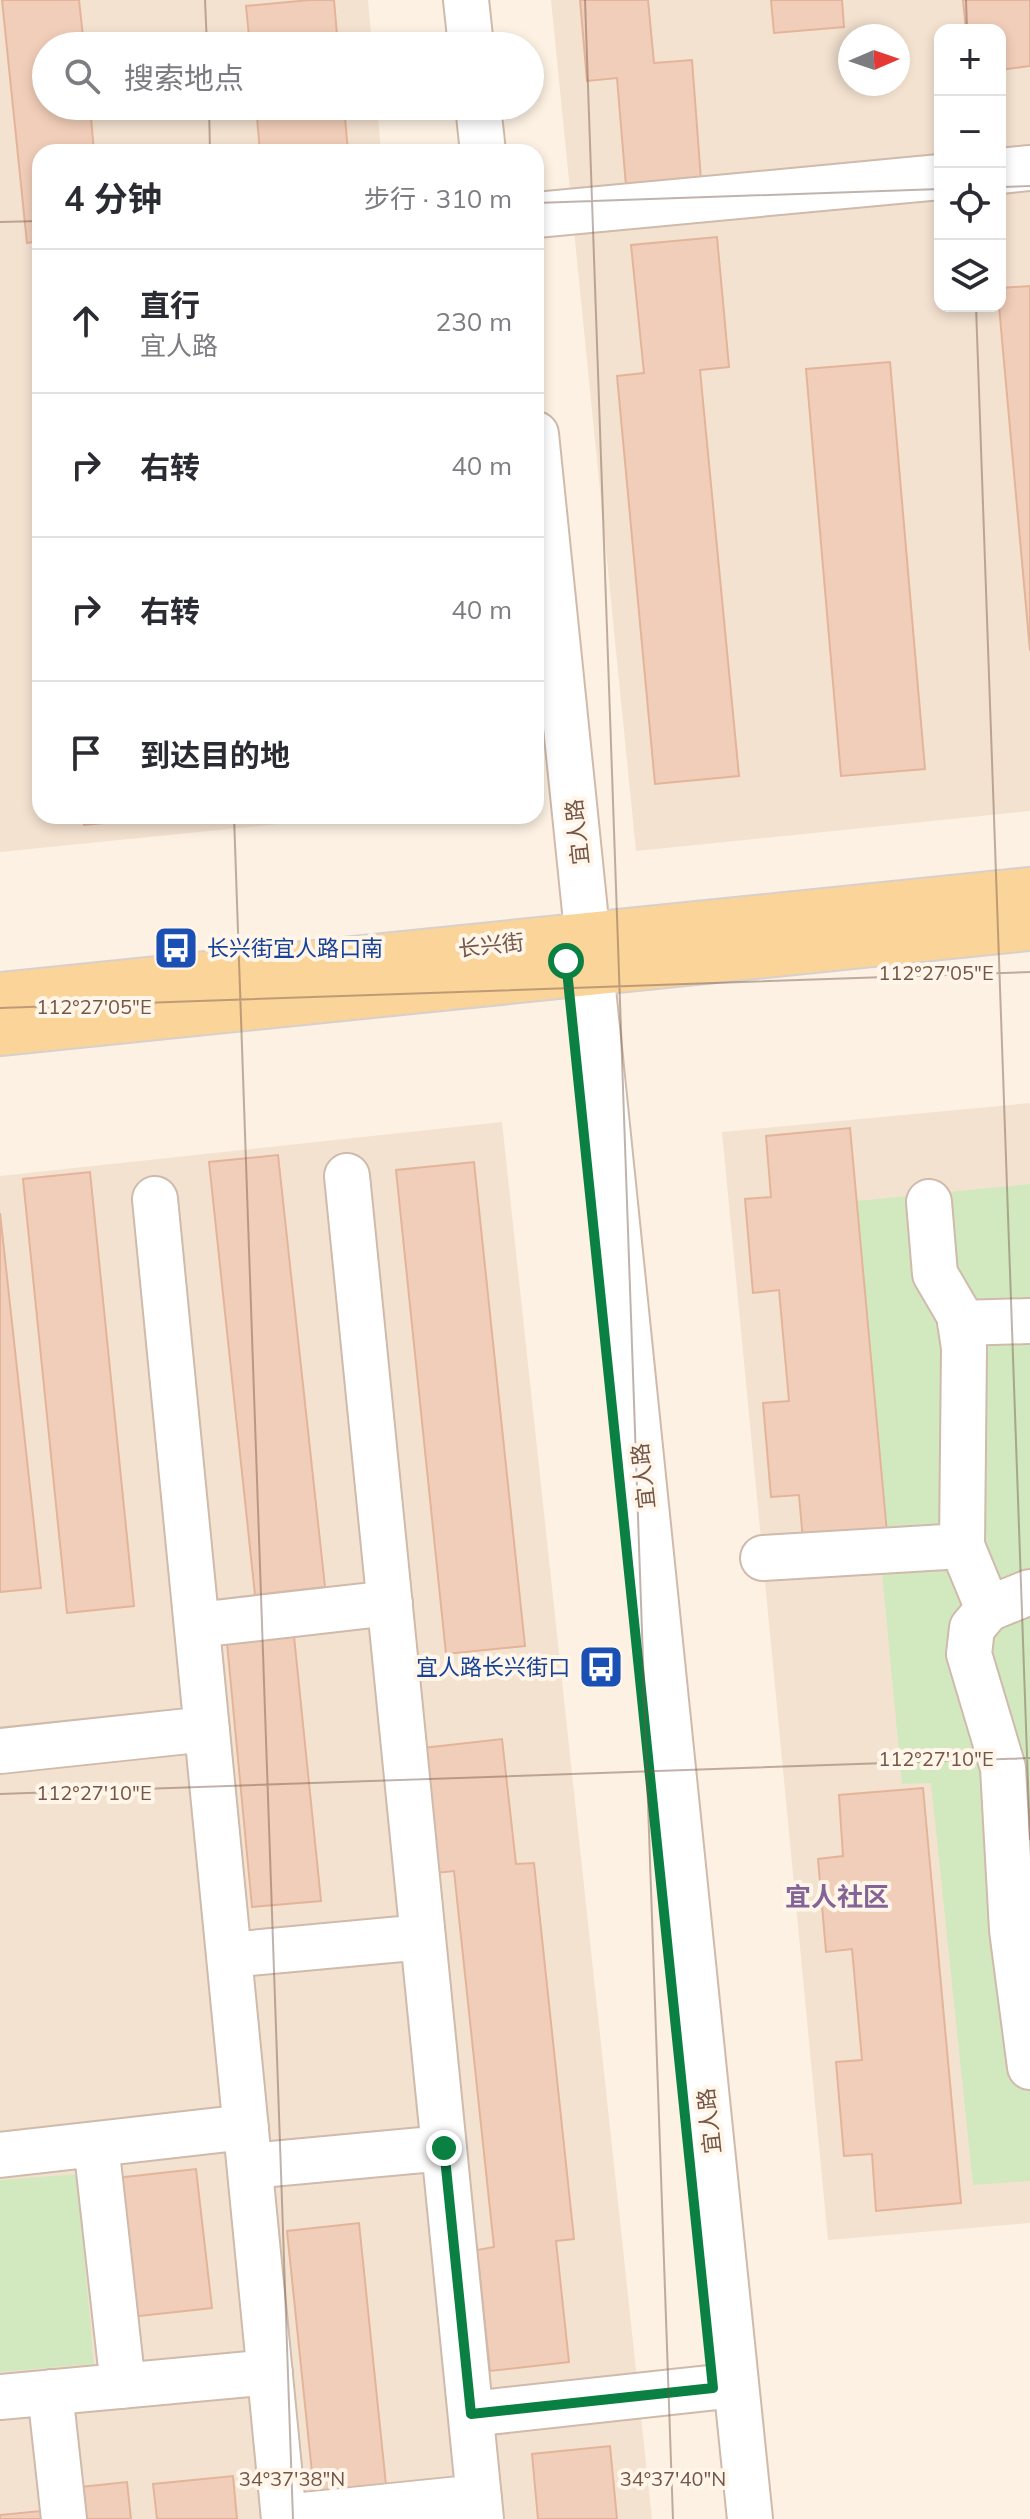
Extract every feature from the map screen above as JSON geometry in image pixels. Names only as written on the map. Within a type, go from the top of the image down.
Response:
[{"type":"main road","name":"长兴街","points":[[0,1033],[1030,890]]},
{"type":"main road","name":"长兴街","points":[[0,995],[1030,928]]},
{"type":"street","points":[[466,0],[469,32]]},
{"type":"street","points":[[491,0],[494,32]]},
{"type":"street","points":[[480,120],[482,144]]},
{"type":"street","points":[[504,120],[506,144]]},
{"type":"street","points":[[1006,170],[1030,168]]},
{"type":"street","points":[[544,214],[934,178]]},
{"type":"street","name":"宜人路","points":[[544,533],[578,955],[724,2387],[727,2519]]},
{"type":"street","name":"宜人路","points":[[544,718],[578,955]]},
{"type":"street","points":[[155,1199],[284,2518],[480,2508],[347,1176]]},
{"type":"street","points":[[929,1202],[935,1274],[960,1323],[964,1348],[962,1546],[988,1609]]},
{"type":"street","points":[[960,1323],[1030,1321]]},
{"type":"street","points":[[763,1558],[962,1546]]},
{"type":"street","points":[[1030,1592],[988,1609],[972,1628],[969,1654],[1003,1768],[1021,1932],[1030,2067]]},
{"type":"street","points":[[197,1625],[390,1603]]},
{"type":"street","points":[[0,1751],[207,1729]]},
{"type":"street","points":[[229,1955],[423,1937]]},
{"type":"street","points":[[0,2155],[96,2144],[444,2148]]},
{"type":"street","points":[[96,2144],[123,2386]]},
{"type":"street","points":[[0,2397],[270,2372]]},
{"type":"street","points":[[471,2414],[724,2387]]},
{"type":"street","name":"宜人路","points":[[724,2387],[750,2519]]},
{"type":"street","points":[[50,2392],[64,2519]]},
{"type":"shaded area","points":[[0,0],[368,0],[371,32],[32,32],[32,120],[378,120],[380,144],[32,144],[32,824],[278,824],[0,852]]},
{"type":"shaded area","points":[[551,0],[1030,0],[1030,811],[636,851]]},
{"type":"shaded area","points":[[1030,1103],[1030,2223],[828,2240],[722,1132]]},
{"type":"shaded area","points":[[502,1122],[652,2519],[0,2519],[0,1176]]},
{"type":"green space","points":[[1030,1184],[1030,2181],[973,2185],[931,1783],[902,1784],[880,1551],[856,1201]]},
{"type":"green space","points":[[77,2174],[94,2364],[0,2372],[0,2180]]},
{"type":"building","points":[[2,0],[79,0],[82,32],[32,32],[32,120],[91,120],[93,144],[32,144],[32,242],[27,243]]},
{"type":"building","points":[[334,0],[337,32],[249,32],[246,6]]},
{"type":"building","points":[[580,0],[648,0],[654,63],[692,60],[701,180],[626,186],[617,78],[587,81]]},
{"type":"building","points":[[771,0],[842,0],[844,24],[838,24],[838,28],[774,33]]},
{"type":"building","points":[[963,0],[1030,0],[1030,66],[1006,69],[1006,24],[965,24]]},
{"type":"building","points":[[257,120],[345,120],[347,144],[259,144]]},
{"type":"building","points":[[717,237],[729,367],[700,370],[739,776],[655,784],[617,376],[644,373],[631,245]]},
{"type":"building","points":[[1030,286],[1030,651],[1000,312],[1006,312],[1006,288]]},
{"type":"building","points":[[890,362],[925,769],[841,776],[806,369]]},
{"type":"building","points":[[850,1128],[888,1544],[804,1552],[799,1495],[771,1497],[763,1403],[789,1401],[779,1290],[753,1293],[745,1199],[771,1197],[766,1136]]},
{"type":"building","points":[[278,1155],[325,1587],[255,1595],[209,1162]]},
{"type":"building","points":[[474,1162],[525,1646],[446,1654],[396,1170]]},
{"type":"building","points":[[90,1172],[134,1606],[67,1613],[23,1179]]},
{"type":"building","points":[[0,1213],[41,1588],[0,1592]]},
{"type":"building","points":[[294,1636],[321,1901],[252,1907],[227,1643]]},
{"type":"building","points":[[502,1739],[516,1864],[534,1863],[574,2239],[556,2241],[569,2362],[490,2371],[477,2250],[494,2247],[454,1871],[436,1873],[423,1748]]},
{"type":"building","points":[[923,1788],[961,2203],[876,2211],[872,2154],[844,2156],[836,2062],[862,2060],[852,1949],[826,1952],[818,1859],[843,1856],[839,1795]]},
{"type":"building","points":[[196,2169],[212,2308],[131,2317],[116,2178]]},
{"type":"building","points":[[359,2223],[386,2485],[314,2492],[287,2231]]},
{"type":"building","points":[[610,2446],[617,2519],[538,2519],[532,2454]]},
{"type":"building","points":[[233,2476],[237,2519],[157,2519],[153,2484]]},
{"type":"building","points":[[127,2482],[131,2519],[84,2519],[81,2487]]},
{"type":"building","points":[[41,2511],[42,2519],[0,2519],[0,2515]]},
{"type":"place","name":"长兴街宜人路口南","points":[[176,948]]},
{"type":"place","name":"宜人路长兴街口","points":[[601,1667]]},
{"type":"district","name":"宜人社区","points":[[837,1897]]},
{"type":"route","points":[[444,2148],[471,2414],[713,2388],[566,961]]}]
